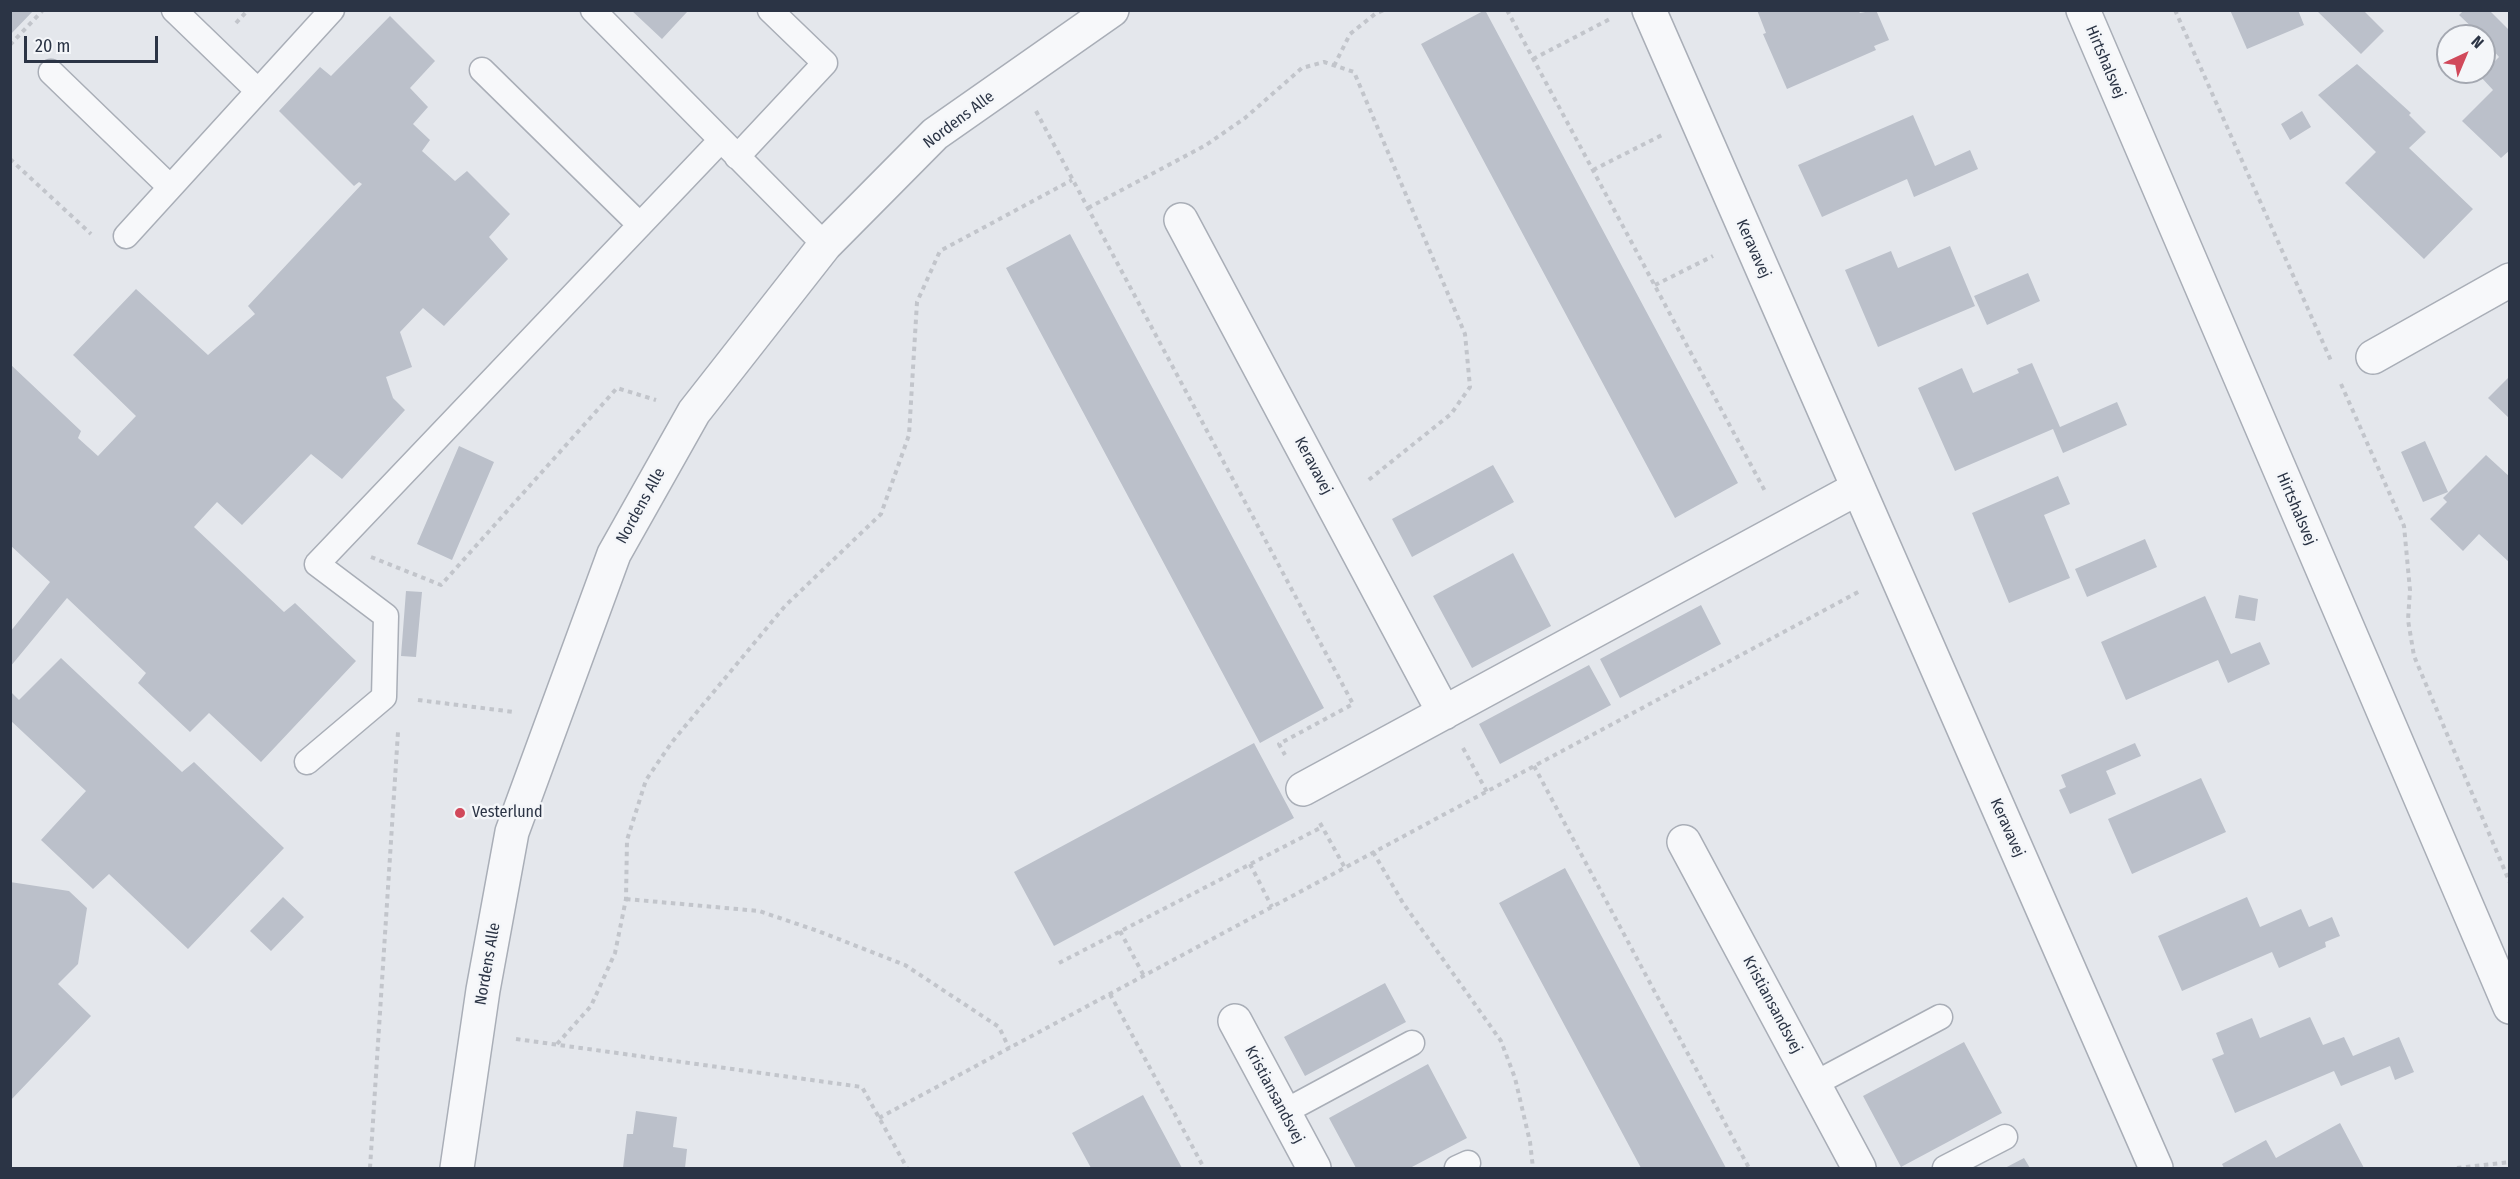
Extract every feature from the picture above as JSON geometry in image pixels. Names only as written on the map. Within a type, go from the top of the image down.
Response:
[{"type":"street","name":"Nordens Alle","points":[[457,1168],[477,1033],[512,832],[614,554],[694,412],[825,245],[936,134],[1112,10]]},
{"type":"street","name":"Keravavej","points":[[1649,10],[2156,1168]]},
{"type":"street","name":"Hirtshalsvej","points":[[2083,10],[2510,1007]]},
{"type":"street","name":"Keravavej","points":[[1181,220],[1444,713]]},
{"type":"street","points":[[2373,357],[2510,280]]},
{"type":"street","points":[[1303,789],[1858,488]]},
{"type":"street","name":"Kristiansandsvej","points":[[1684,842],[1859,1168]]},
{"type":"street","name":"Kristiansandsvej","points":[[1235,1021],[1314,1168]]},
{"type":"lane","points":[[174,10],[258,91]]},
{"type":"lane","points":[[126,236],[332,10]]},
{"type":"lane","points":[[593,10],[825,245]]},
{"type":"lane","points":[[307,762],[384,697],[386,616],[317,564],[640,225],[825,63],[770,10]]},
{"type":"lane","points":[[482,70],[640,225]]},
{"type":"lane","points":[[51,72],[170,187]]},
{"type":"lane","points":[[1814,1084],[1940,1017]]},
{"type":"lane","points":[[1284,1112],[1412,1043]]},
{"type":"lane","points":[[1945,1168],[2005,1137]]},
{"type":"path","points":[[10,45],[43,10]]},
{"type":"path","points":[[1334,66],[1350,34],[1375,14],[1384,10]]},
{"type":"path","points":[[1507,10],[1784,528]]},
{"type":"path","points":[[2175,10],[2334,367]]},
{"type":"path","points":[[1533,59],[1616,16]]},
{"type":"path","points":[[1088,208],[1206,145],[1245,118],[1302,68],[1324,62],[1354,72],[1465,334],[1470,387],[1451,414],[1335,506]]},
{"type":"path","points":[[1017,76],[1353,704],[1279,744],[1345,868]]},
{"type":"path","points":[[1593,170],[1696,117]]},
{"type":"path","points":[[10,159],[108,250],[126,236]]},
{"type":"path","points":[[557,1044],[591,1006],[615,953],[626,898],[627,840],[646,780],[672,742],[785,606],[881,514],[909,435],[913,332],[917,302],[940,251],[1072,180]]},
{"type":"path","points":[[1655,285],[1749,238]]},
{"type":"path","points":[[2338,378],[2404,526],[2410,581],[2408,620],[2414,656],[2510,883]]},
{"type":"path","points":[[337,543],[441,585],[617,388],[694,412]]},
{"type":"path","points":[[879,1118],[1895,573]]},
{"type":"path","points":[[412,699],[554,717]]},
{"type":"path","points":[[1444,713],[1487,792]]},
{"type":"path","points":[[370,1168],[399,721]]},
{"type":"path","points":[[1534,766],[1749,1168]]},
{"type":"path","points":[[1059,963],[1323,827]]},
{"type":"path","points":[[1373,852],[1403,903],[1501,1041],[1515,1078],[1530,1142],[1533,1168]]},
{"type":"path","points":[[1250,864],[1272,907]]},
{"type":"path","points":[[626,898],[759,911],[862,948],[905,965],[999,1027],[1009,1048]]},
{"type":"path","points":[[1120,931],[1144,976]]},
{"type":"path","points":[[1110,994],[1204,1168]]},
{"type":"path","points":[[477,1033],[862,1087],[907,1168]]},
{"type":"path","points":[[2457,1168],[2510,1162]]},
{"type":"building","points":[[10,10],[34,10],[10,35]]},
{"type":"building","points":[[631,10],[685,10],[687,12],[662,39]]},
{"type":"building","points":[[1485,10],[1738,483],[1675,518],[1421,44]]},
{"type":"building","points":[[1757,10],[1858,10],[1860,13],[1876,10],[1889,40],[1874,46],[1876,50],[1787,89],[1763,34],[1766,33]]},
{"type":"building","points":[[2230,10],[2298,10],[2304,25],[2247,49]]},
{"type":"building","points":[[2316,10],[2363,10],[2384,31],[2361,54]]},
{"type":"building","points":[[2464,10],[2489,10],[2510,31],[2510,150],[2501,158],[2462,121],[2493,90],[2487,84],[2496,84],[2496,60],[2499,57],[2496,53],[2496,24],[2468,24],[2459,15]]},
{"type":"building","points":[[390,16],[435,61],[410,88],[428,107],[413,124],[430,140],[422,151],[455,181],[467,171],[510,214],[489,237],[508,259],[444,326],[423,308],[400,332],[412,367],[386,377],[393,398],[405,410],[342,479],[311,454],[242,525],[217,502],[194,527],[284,612],[295,603],[356,661],[261,762],[209,713],[190,732],[138,683],[146,673],[67,598],[10,667],[10,632],[50,582],[10,545],[10,364],[81,431],[78,438],[98,456],[136,416],[73,355],[136,289],[208,355],[255,314],[248,306],[362,184],[359,182],[354,186],[279,111],[320,67],[331,76]]},
{"type":"building","points":[[2357,64],[2411,113],[2409,115],[2426,132],[2409,148],[2473,209],[2424,259],[2345,183],[2376,152],[2318,95]]},
{"type":"building","points":[[2302,111],[2311,127],[2290,140],[2281,124]]},
{"type":"building","points":[[1913,115],[1935,166],[1970,150],[1978,169],[1914,197],[1907,179],[1822,217],[1798,165]]},
{"type":"building","points":[[1070,234],[1324,708],[1260,743],[1006,268]]},
{"type":"building","points":[[1950,246],[1975,306],[1878,347],[1845,270],[1891,251],[1898,268]]},
{"type":"building","points":[[2028,273],[2040,301],[1987,325],[1974,296]]},
{"type":"building","points":[[2032,363],[2060,427],[2117,402],[2127,425],[2063,453],[2053,429],[1955,471],[1918,388],[1962,368],[1973,393],[2019,373],[2017,369]]},
{"type":"building","points":[[2510,376],[2510,419],[2488,398]]},
{"type":"building","points":[[2425,441],[2448,492],[2423,502],[2401,452]]},
{"type":"building","points":[[459,446],[494,462],[452,560],[417,544]]},
{"type":"building","points":[[2486,455],[2510,477],[2510,563],[2479,534],[2463,551],[2430,519],[2447,502],[2443,498]]},
{"type":"building","points":[[1493,465],[1514,502],[1412,557],[1392,519]]},
{"type":"building","points":[[2058,476],[2070,504],[2044,515],[2070,578],[2009,603],[1972,513]]},
{"type":"building","points":[[2145,539],[2157,567],[2087,597],[2075,569]]},
{"type":"building","points":[[1513,553],[1551,626],[1472,668],[1433,596]]},
{"type":"building","points":[[406,591],[422,592],[416,657],[401,656]]},
{"type":"building","points":[[2239,595],[2258,599],[2255,621],[2235,618]]},
{"type":"building","points":[[2205,596],[2231,654],[2260,642],[2270,664],[2228,683],[2218,660],[2126,700],[2101,642]]},
{"type":"building","points":[[1701,605],[1721,644],[1620,698],[1600,659]]},
{"type":"building","points":[[61,658],[182,772],[194,762],[284,848],[188,949],[109,874],[93,889],[41,840],[86,791],[10,720],[10,691],[19,700]]},
{"type":"building","points":[[1589,665],[1611,705],[1500,764],[1479,724]]},
{"type":"building","points":[[1254,743],[1294,818],[1054,946],[1014,872]]},
{"type":"building","points":[[2135,743],[2141,756],[2106,771],[2116,794],[2070,814],[2059,790],[2066,787],[2061,775]]},
{"type":"building","points":[[2201,778],[2226,832],[2132,874],[2108,819]]},
{"type":"building","points":[[1565,868],[1726,1168],[1641,1168],[1499,903]]},
{"type":"building","points":[[10,882],[69,891],[87,908],[78,964],[58,984],[91,1016],[10,1101]]},
{"type":"building","points":[[283,897],[304,917],[271,951],[250,931]]},
{"type":"building","points":[[2247,897],[2260,927],[2301,909],[2309,927],[2332,917],[2340,936],[2325,942],[2326,947],[2279,968],[2272,952],[2182,991],[2158,936]]},
{"type":"building","points":[[1385,983],[1406,1022],[1305,1076],[1284,1037]]},
{"type":"building","points":[[2310,1017],[2323,1045],[2344,1037],[2353,1056],[2399,1037],[2414,1072],[2395,1080],[2390,1066],[2341,1086],[2334,1071],[2235,1113],[2212,1059],[2224,1054],[2216,1033],[2252,1018],[2260,1038]]},
{"type":"building","points":[[1964,1042],[2002,1113],[1901,1167],[1863,1096]]},
{"type":"building","points":[[1428,1064],[1467,1138],[1410,1168],[1356,1168],[1329,1118]]},
{"type":"building","points":[[1143,1095],[1182,1168],[1091,1168],[1072,1133]]},
{"type":"building","points":[[636,1111],[677,1117],[673,1147],[687,1149],[685,1168],[623,1168],[627,1134],[633,1134]]},
{"type":"building","points":[[2340,1123],[2364,1168],[2224,1168],[2222,1164],[2266,1140],[2276,1158]]},
{"type":"building","points":[[2024,1158],[2030,1168],[2005,1168]]},
{"type":"place","name":"Vesterlund","points":[[460,813]]}]
